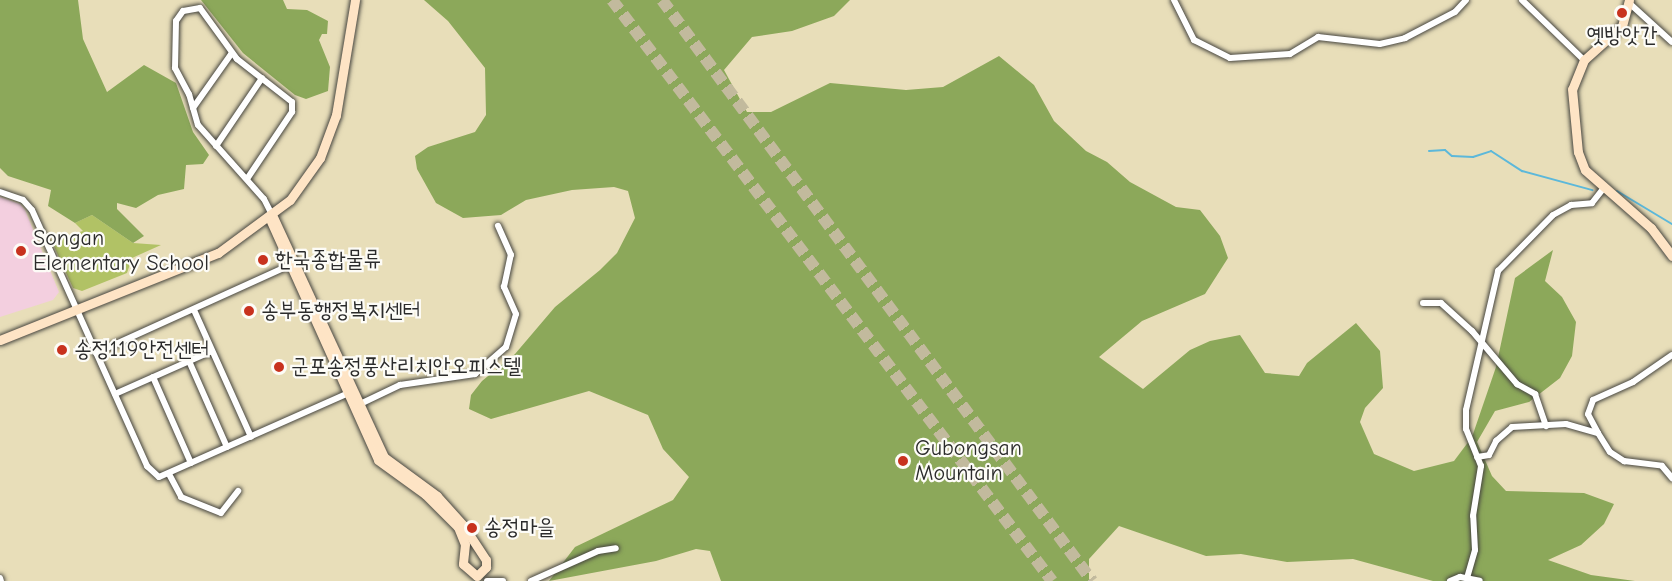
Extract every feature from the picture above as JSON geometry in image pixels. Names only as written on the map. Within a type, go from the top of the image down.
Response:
[{"type":"street","points":[[0,340],[218,253],[290,200],[320,158],[332,126],[345,75],[354,0]]},
{"type":"street","points":[[1174,0],[1194,40],[1230,58],[1290,54],[1318,38],[1380,44],[1405,38],[1455,12],[1466,0]]},
{"type":"street","points":[[1522,0],[1584,60]]},
{"type":"street","points":[[1672,42],[1628,1],[1622,26],[1584,60],[1572,89],[1578,152],[1585,170],[1603,189],[1651,228],[1672,256]]},
{"type":"street","points":[[247,179],[294,106],[232,52],[200,8],[179,14],[175,68],[198,125],[264,198],[378,460],[425,494],[458,527],[465,544],[463,564],[471,574],[479,574],[486,567],[480,548],[437,496],[384,457],[350,393]]},
{"type":"street","points":[[193,108],[232,52]]},
{"type":"street","points":[[216,146],[262,78]]},
{"type":"street","points":[[1467,578],[1475,550],[1473,516],[1481,466],[1466,429],[1466,410],[1498,271],[1553,215],[1571,205],[1592,203],[1603,189]]},
{"type":"street","points":[[0,192],[30,206],[151,473],[159,477],[169,474],[350,393]]},
{"type":"street","points":[[358,405],[400,385],[475,374],[506,347],[516,314],[504,287],[511,255],[498,226]]},
{"type":"street","points":[[96,353],[293,264]]},
{"type":"street","points":[[1423,303],[1441,303],[1482,344],[1517,384],[1535,394],[1546,426]]},
{"type":"street","points":[[194,310],[251,437]]},
{"type":"street","points":[[115,394],[212,351]]},
{"type":"street","points":[[1672,355],[1633,382],[1593,400],[1587,414],[1610,452],[1624,461],[1662,466],[1672,478]]},
{"type":"street","points":[[189,362],[227,447]]},
{"type":"street","points":[[153,377],[191,463]]},
{"type":"street","points":[[1477,457],[1489,455],[1512,427],[1566,424],[1598,433]]},
{"type":"street","points":[[169,474],[181,497],[221,513],[238,491]]},
{"type":"street","points":[[531,581],[598,551],[616,548]]},
{"type":"street","points":[[1450,581],[1467,578],[1480,581]]},
{"type":"street","points":[[487,581],[503,581]]},
{"type":"shaded area","name":"Songan Elementary School","points":[[0,197],[20,204],[25,210],[59,292],[53,300],[0,317]]},
{"type":"green space","points":[[0,0],[78,0],[83,39],[107,92],[144,65],[176,83],[193,132],[209,155],[203,164],[186,165],[184,189],[158,195],[136,208],[117,203],[117,209],[144,236],[133,243],[92,215],[75,223],[48,206],[51,190],[8,176],[0,168]]},
{"type":"green space","points":[[201,0],[283,0],[287,9],[307,10],[328,21],[327,34],[322,34],[319,40],[330,67],[328,91],[306,99],[295,95],[243,53]]},
{"type":"green space","points":[[424,0],[850,0],[834,16],[792,31],[752,37],[724,70],[747,112],[771,112],[830,83],[906,90],[943,87],[999,56],[1034,85],[1054,121],[1086,151],[1107,162],[1130,182],[1176,207],[1200,210],[1220,236],[1228,258],[1205,294],[1142,321],[1099,357],[1143,389],[1190,350],[1210,341],[1240,335],[1265,373],[1299,376],[1307,363],[1356,323],[1380,351],[1383,388],[1365,408],[1360,422],[1374,454],[1414,471],[1454,461],[1472,437],[1496,367],[1515,278],[1553,250],[1545,281],[1562,297],[1576,322],[1572,356],[1560,378],[1529,402],[1495,411],[1477,442],[1492,476],[1506,491],[1584,493],[1614,504],[1604,524],[1581,545],[1548,560],[1591,575],[1635,581],[1433,581],[1353,559],[1287,562],[1241,554],[1206,556],[1119,526],[1089,559],[1089,581],[721,581],[710,551],[696,549],[656,561],[549,581],[575,547],[673,500],[689,477],[663,449],[648,415],[589,391],[491,419],[469,409],[471,395],[482,381],[515,354],[555,307],[617,253],[635,218],[628,191],[614,187],[572,190],[526,200],[501,215],[463,218],[436,203],[417,169],[415,156],[428,147],[475,132],[486,115],[485,68],[448,21]]},
{"type":"green space","points":[[92,215],[133,243],[161,245],[132,258],[127,273],[82,291],[73,288],[51,240],[83,231],[75,223]]},
{"type":"waterway","points":[[1429,151],[1445,150],[1452,156],[1473,157],[1491,151],[1522,171],[1592,190]]},
{"type":"waterway","points":[[1617,191],[1672,224]]},
{"type":"tunnel","points":[[612,0],[1052,581]]},
{"type":"tunnel","points":[[662,0],[1092,581]]},
{"type":"place","name":"옛방앗간","points":[[1622,13]]},
{"type":"place","name":"Songan Elementary School","points":[[21,251]]},
{"type":"place","name":"한국종합물류","points":[[263,260]]},
{"type":"place","name":"송부동행정복지센터","points":[[249,311]]},
{"type":"place","name":"송정119안전센터","points":[[62,350]]},
{"type":"place","name":"군포송정풍산리치안오피스텔","points":[[279,367]]},
{"type":"place","name":"Gubongsan Mountain","points":[[903,461]]},
{"type":"place","name":"송정마을","points":[[472,528]]}]
